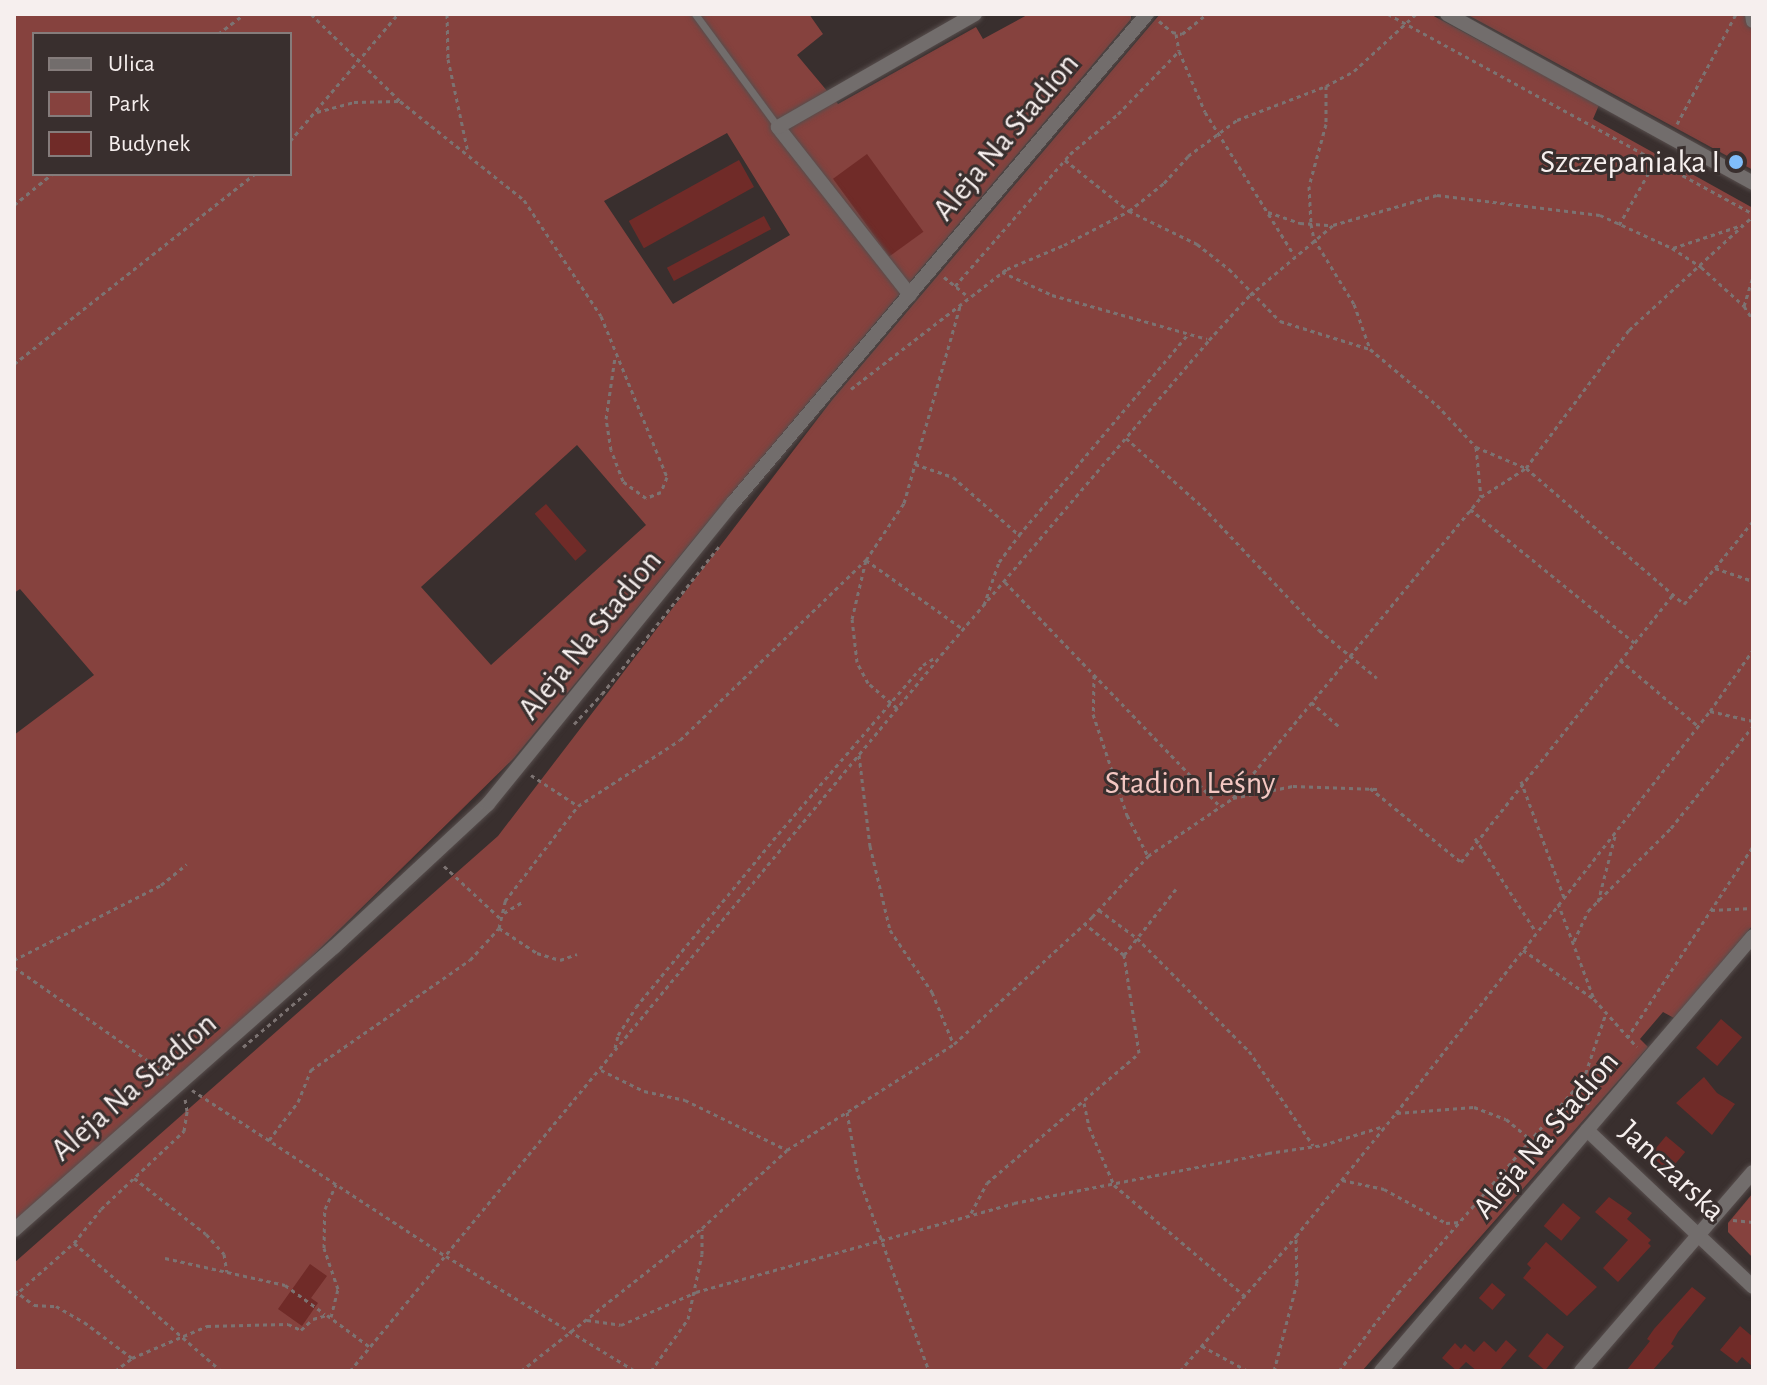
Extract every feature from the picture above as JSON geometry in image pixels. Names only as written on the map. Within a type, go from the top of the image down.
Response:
[{"type":"street","points":[[910,295],[778,127],[975,14]]},
{"type":"street","points":[[1447,14],[1753,183]]},
{"type":"street","points":[[1752,14],[1753,21]]},
{"type":"street","name":"Aleja Na Stadion","points":[[14,1230],[182,1083],[488,804],[732,504],[1151,15]]},
{"type":"street","name":"Aleja Na Stadion","points":[[1381,1371],[1753,936]]},
{"type":"street","name":"Janczarska","points":[[1587,1130],[1753,1287]]},
{"type":"street","points":[[1581,1371],[1753,1172]]},
{"type":"lane","points":[[695,14],[778,127]]},
{"type":"path","points":[[221,32],[245,14]]},
{"type":"path","points":[[311,14],[400,101],[468,152],[524,200],[601,316],[615,357],[667,477],[661,492],[646,498],[623,481],[611,450],[606,419],[615,357]]},
{"type":"path","points":[[292,139],[398,14]]},
{"type":"path","points":[[447,14],[448,59],[468,152]]},
{"type":"path","points":[[1176,34],[1190,31],[1207,14]]},
{"type":"path","points":[[521,1371],[702,1228],[787,1150],[954,1044],[1085,924],[1148,856],[1233,798],[1470,509],[1481,497],[1526,468],[1629,330],[1701,267],[1753,215],[1388,14]]},
{"type":"path","points":[[842,397],[1002,272],[1129,211],[1164,183],[1216,133],[1237,120],[1326,86],[1354,71],[1416,14]]},
{"type":"path","points":[[1670,137],[1736,14]]},
{"type":"path","points":[[1151,15],[1176,34],[1179,51],[1216,133],[1295,255]]},
{"type":"path","points":[[955,286],[1065,160],[1118,114],[1179,51]]},
{"type":"path","points":[[1326,86],[1326,124],[1309,186],[1311,224],[1314,239],[1354,304],[1370,349]]},
{"type":"path","points":[[317,112],[354,102],[400,101]]},
{"type":"path","points":[[1065,160],[1129,211],[1197,244],[1229,269],[1250,295],[1280,321],[1370,349],[1437,405],[1476,447],[1526,468],[1684,604],[1753,521]]},
{"type":"path","points":[[1619,225],[1655,161]]},
{"type":"path","points":[[14,205],[50,176]]},
{"type":"path","points":[[14,364],[252,176]]},
{"type":"path","points":[[1268,212],[1311,224],[1333,225],[1437,195],[1600,215],[1672,248],[1701,267],[1744,306],[1753,320]]},
{"type":"path","points":[[1672,248],[1746,224]]},
{"type":"path","points":[[350,1371],[941,655],[1209,340],[1250,295],[1333,225]]},
{"type":"path","points":[[933,267],[969,297]]},
{"type":"path","points":[[1002,272],[1052,295],[1209,340]]},
{"type":"path","points":[[1744,306],[1753,276]]},
{"type":"path","points":[[269,1140],[298,1102],[311,1070],[470,960],[499,928],[505,901],[578,806],[680,740],[866,560],[904,503],[961,303]]},
{"type":"path","points":[[983,609],[999,562],[1019,535],[1189,333]]},
{"type":"path","points":[[1126,437],[1203,507],[1319,630],[1377,678]]},
{"type":"path","points":[[1476,447],[1481,497]]},
{"type":"path","points":[[915,464],[953,477],[1019,535]]},
{"type":"path","points":[[1470,509],[1635,643]]},
{"type":"path","points":[[567,732],[602,694],[725,539]]},
{"type":"path","points":[[866,560],[963,629]]},
{"type":"path","points":[[866,560],[852,619],[857,662],[868,683],[898,709]]},
{"type":"path","points":[[1715,568],[1753,581]]},
{"type":"path","points":[[1005,582],[1222,808]]},
{"type":"path","points":[[1370,788],[1461,862],[1476,839],[1673,595]]},
{"type":"path","points":[[1180,1371],[1396,1113],[1710,711],[1753,650]]},
{"type":"path","points":[[615,1051],[618,1035],[636,1007],[773,840],[923,665],[941,655]]},
{"type":"path","points":[[1620,660],[1698,726]]},
{"type":"path","points":[[1094,674],[1093,714],[1127,815],[1148,856]]},
{"type":"path","points":[[1311,702],[1339,726]]},
{"type":"path","points":[[1574,941],[1588,911],[1671,828],[1753,723],[1710,711]]},
{"type":"path","points":[[859,755],[870,846],[890,930],[932,992],[954,1044]]},
{"type":"path","points":[[523,784],[540,764]]},
{"type":"path","points":[[531,775],[578,806]]},
{"type":"path","points":[[1521,783],[1564,897]]},
{"type":"path","points":[[1233,798],[1293,786],[1377,789]]},
{"type":"path","points":[[1598,902],[1617,829]]},
{"type":"path","points":[[1476,839],[1536,932]]},
{"type":"path","points":[[1627,1038],[1753,846]]},
{"type":"path","points":[[14,960],[161,885],[187,864]]},
{"type":"path","points":[[444,866],[501,919]]},
{"type":"path","points":[[1124,955],[1176,889]]},
{"type":"path","points":[[504,913],[524,901]]},
{"type":"path","points":[[1558,903],[1594,999]]},
{"type":"path","points":[[1711,910],[1753,908]]},
{"type":"path","points":[[1099,910],[1137,938],[1249,1051],[1314,1147]]},
{"type":"path","points":[[971,1214],[987,1183],[1139,1053],[1124,955],[1085,924]]},
{"type":"path","points":[[499,928],[537,953],[560,960],[577,954]]},
{"type":"path","points":[[1523,950],[1594,999],[1627,1038],[1649,1058]]},
{"type":"path","points":[[14,967],[182,1083],[446,1256],[635,1371]]},
{"type":"path","points":[[212,1055],[247,1047],[318,983]]},
{"type":"path","points":[[1339,1371],[1398,1293],[1583,1081],[1606,1013]]},
{"type":"path","points":[[600,1069],[644,1091],[685,1100],[787,1150]]},
{"type":"path","points":[[132,1358],[84,1322],[56,1306],[34,1305],[15,1292],[74,1243],[101,1209],[184,1131],[187,1111],[182,1083]]},
{"type":"path","points":[[1575,1089],[1600,1115]]},
{"type":"path","points":[[1084,1103],[1089,1127],[1114,1185],[1245,1296]]},
{"type":"path","points":[[1396,1113],[1474,1107],[1506,1119],[1559,1163]]},
{"type":"path","points":[[847,1112],[858,1175],[929,1371]]},
{"type":"path","points":[[587,1320],[592,1324],[621,1325],[696,1292],[971,1214],[1314,1147],[1384,1126]]},
{"type":"path","points":[[134,1178],[206,1234],[224,1254],[227,1273]]},
{"type":"path","points":[[1342,1180],[1384,1189],[1446,1223],[1460,1222]]},
{"type":"path","points":[[329,1316],[338,1289],[324,1248],[325,1209],[336,1184]]},
{"type":"path","points":[[1725,1219],[1753,1222]]},
{"type":"path","points":[[651,1371],[688,1319],[696,1292],[702,1228]]},
{"type":"path","points":[[1274,1371],[1297,1283],[1296,1236]]},
{"type":"path","points":[[74,1243],[185,1336],[221,1371]]},
{"type":"path","points":[[165,1258],[285,1285],[370,1347]]},
{"type":"path","points":[[115,1371],[132,1358],[207,1326],[288,1324],[301,1330],[313,1319],[329,1316]]},
{"type":"path","points":[[1201,1345],[1248,1371]]},
{"type":"green space","points":[[14,14],[809,14],[823,34],[797,55],[838,104],[976,27],[983,39],[1029,14],[1131,14],[1131,19],[711,518],[514,758],[284,984],[14,1227],[14,735],[94,675],[20,589],[14,593]],"holes":[[[727,133],[790,235],[673,304],[604,201]],[[577,445],[646,525],[491,665],[421,587]]]},
{"type":"green space","name":"Stadion Leśny","points":[[1160,14],[1430,14],[1599,105],[1593,119],[1753,208],[1753,925],[1674,1018],[1663,1012],[1640,1039],[1648,1047],[1362,1371],[14,1371],[14,1263],[498,836],[832,400]]},
{"type":"green space","points":[[1466,14],[1753,14],[1753,170]]},
{"type":"green space","points":[[1753,1193],[1753,1258],[1728,1232],[1728,1223]]},
{"type":"building","points":[[867,154],[923,232],[889,256],[833,179]]},
{"type":"building","points":[[739,160],[754,187],[644,248],[629,221]]},
{"type":"building","points":[[764,216],[771,229],[674,281],[667,268]]},
{"type":"building","points":[[546,504],[587,551],[575,561],[535,514]]},
{"type":"building","points":[[1721,1019],[1742,1037],[1717,1066],[1696,1048]]},
{"type":"building","points":[[1704,1077],[1717,1093],[1735,1104],[1712,1135],[1676,1103]]},
{"type":"building","points":[[1666,1136],[1685,1152],[1669,1171],[1650,1155]]},
{"type":"building","points":[[1609,1197],[1632,1213],[1627,1219],[1651,1240],[1648,1243],[1651,1246],[1618,1282],[1603,1268],[1628,1240],[1595,1212]]},
{"type":"building","points":[[1563,1203],[1581,1218],[1561,1241],[1544,1226]]},
{"type":"building","points":[[1546,1242],[1597,1287],[1567,1316],[1523,1278],[1531,1268],[1527,1264]]},
{"type":"building","points":[[310,1264],[327,1276],[311,1298],[318,1303],[302,1326],[278,1309]]},
{"type":"building","points":[[1492,1283],[1506,1295],[1492,1310],[1479,1298]]},
{"type":"building","points":[[1692,1287],[1706,1298],[1678,1332],[1671,1344],[1674,1346],[1652,1371],[1626,1371],[1650,1341],[1647,1339],[1654,1329]]},
{"type":"building","points":[[1740,1326],[1753,1337],[1753,1367],[1742,1357],[1737,1363],[1720,1350]]},
{"type":"building","points":[[1547,1333],[1564,1347],[1545,1370],[1528,1356]]},
{"type":"building","points":[[1506,1340],[1517,1350],[1499,1371],[1477,1371],[1466,1362],[1457,1371],[1442,1358],[1455,1343],[1461,1349],[1465,1344],[1474,1352],[1484,1341],[1496,1352]]},
{"type":"place","name":"Szczepaniaka I","points":[[1736,162]]}]
